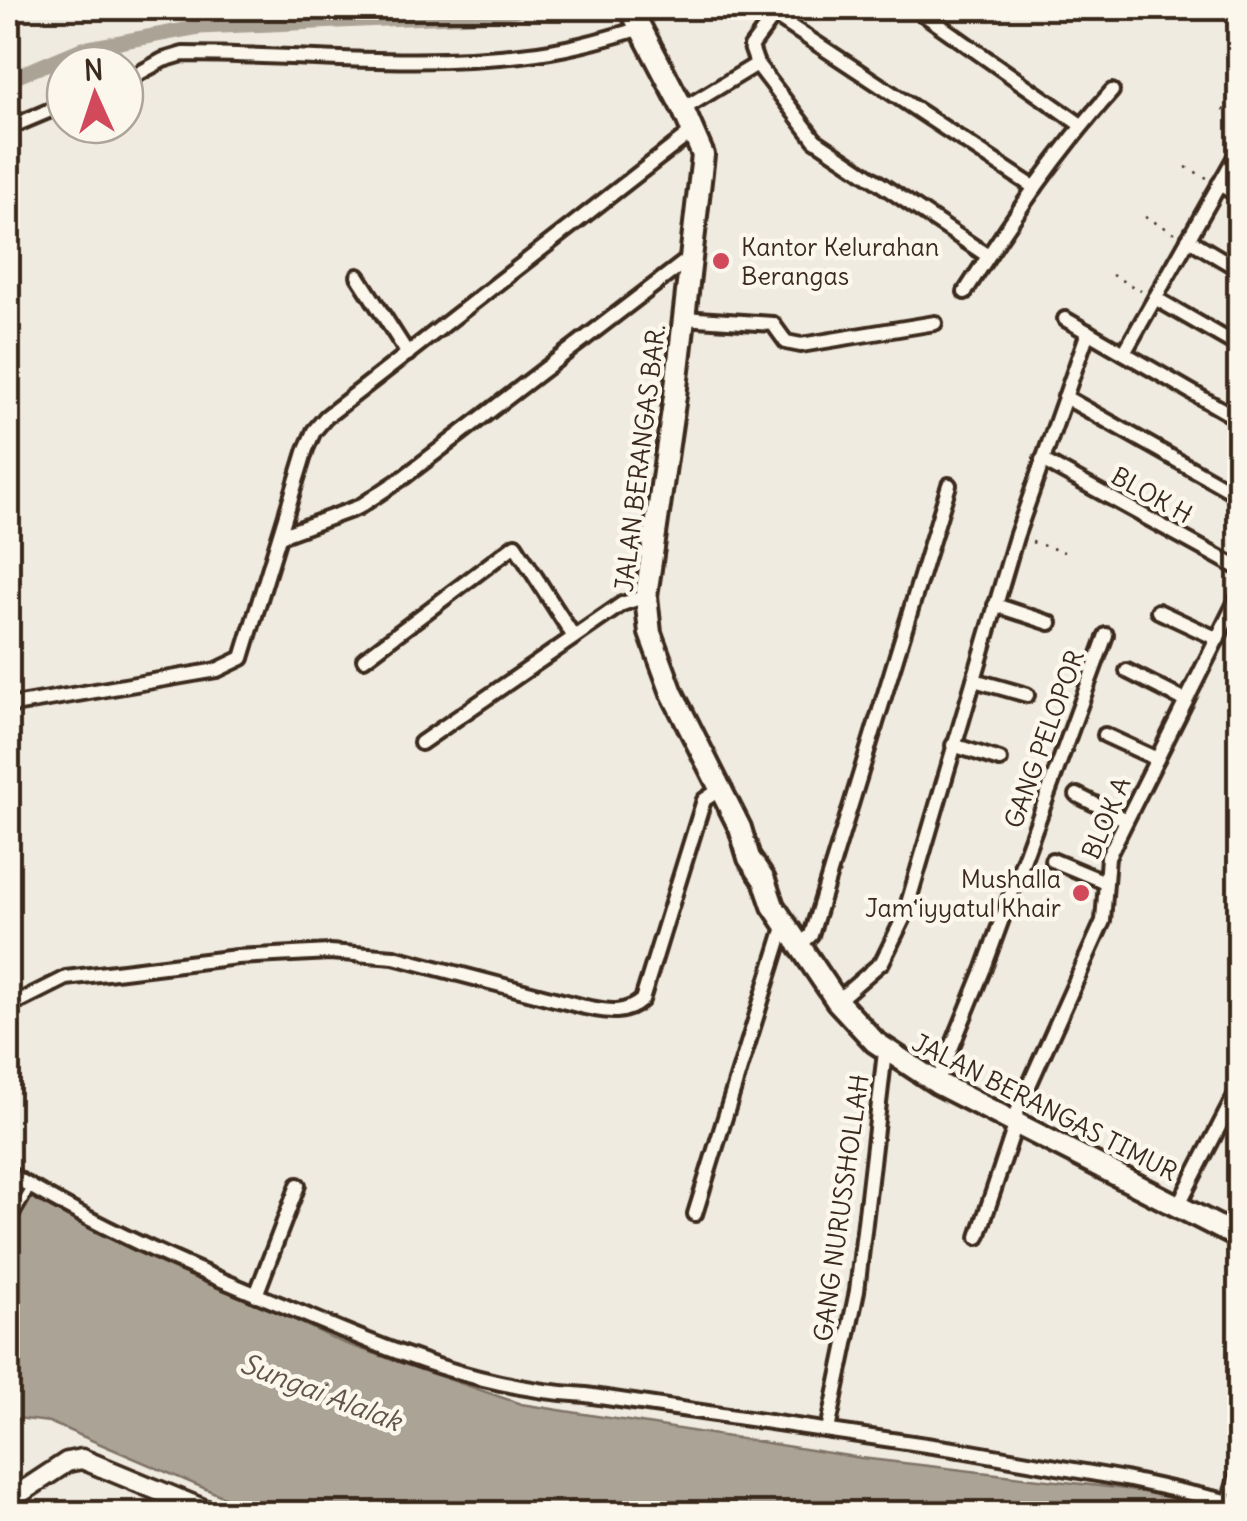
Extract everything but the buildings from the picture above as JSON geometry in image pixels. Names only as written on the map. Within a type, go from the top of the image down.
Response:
[{"type":"main road","name":"JALAN BERANGAS BAR.","points":[[635,16],[703,155],[646,596],[648,623],[657,656],[718,790],[740,828],[750,858],[764,880],[772,906]]},
{"type":"main road","name":"JALAN BERANGAS TIMUR","points":[[772,906],[836,1000],[885,1052],[937,1084],[1233,1234]]},
{"type":"street","points":[[916,8],[1081,125]]},
{"type":"street","points":[[988,256],[815,140],[757,64],[752,46],[777,12],[1035,188]]},
{"type":"street","points":[[145,70],[183,54],[490,58],[587,44],[635,16]]},
{"type":"street","points":[[683,109],[757,64]]},
{"type":"street","points":[[966,292],[1035,188],[1081,125],[1112,91]]},
{"type":"street","points":[[8,128],[45,112]]},
{"type":"street","points":[[8,706],[217,670],[242,658],[314,432],[356,391],[694,131]]},
{"type":"street","points":[[1124,352],[1240,148]]},
{"type":"street","points":[[1219,184],[1240,196]]},
{"type":"street","points":[[1188,240],[1240,270]]},
{"type":"street","points":[[280,536],[360,507],[404,477],[690,256]]},
{"type":"street","points":[[358,276],[408,354]]},
{"type":"street","points":[[1155,298],[1240,347]]},
{"type":"street","points":[[683,318],[773,324],[786,342],[801,345],[935,322]]},
{"type":"street","points":[[1065,319],[1240,420]]},
{"type":"street","points":[[836,1000],[882,962],[895,940],[1016,537],[1088,332]]},
{"type":"street","points":[[1064,397],[1240,496]]},
{"type":"street","name":"BLOK H","points":[[1042,460],[1240,569]]},
{"type":"street","points":[[799,946],[811,935],[949,484]]},
{"type":"street","points":[[364,659],[514,545],[574,637]]},
{"type":"street","name":"BLOK A","points":[[978,1237],[1014,1122],[1103,921],[1108,857],[1240,593]]},
{"type":"street","points":[[420,743],[622,604],[646,596]]},
{"type":"street","points":[[995,605],[1050,623]]},
{"type":"street","points":[[1158,611],[1218,639]]},
{"type":"street","name":"GANG PELOPOR","points":[[937,1084],[984,968],[1106,635]]},
{"type":"street","points":[[1127,672],[1186,701]]},
{"type":"street","points":[[974,680],[1027,695]]},
{"type":"street","points":[[1105,735],[1157,760]]},
{"type":"street","points":[[952,745],[1000,760]]},
{"type":"street","points":[[8,996],[22,1000],[66,978],[236,957],[330,952],[394,957],[585,1006],[612,1012],[628,1010],[642,1000],[704,800],[718,790]]},
{"type":"street","points":[[1078,795],[1126,820]]},
{"type":"street","points":[[1052,860],[1105,882]]},
{"type":"street","points":[[695,1214],[784,927]]},
{"type":"street","name":"GANG NURUSSHOLLAH","points":[[828,1430],[856,1291],[885,1052]]},
{"type":"street","points":[[1178,1204],[1240,1086]]},
{"type":"street","points":[[8,1173],[172,1258],[422,1364],[539,1392],[586,1395],[828,1430],[1233,1501]]},
{"type":"street","points":[[256,1295],[298,1185]]},
{"type":"street","points":[[1233,1234],[1240,1206]]},
{"type":"street","points":[[8,1501],[71,1460],[82,1459],[215,1514]]},
{"type":"lane","points":[[16,1213],[31,1188]]},
{"type":"lane","points":[[1233,1501],[1240,1455]]},
{"type":"path","points":[[1223,108],[1240,118]]},
{"type":"path","points":[[1186,167],[1219,184]]},
{"type":"path","points":[[1145,217],[1188,240]]},
{"type":"path","points":[[1112,275],[1155,298]]},
{"type":"path","points":[[1016,537],[1064,552]]},
{"type":"water","name":"Sungai Alalak","points":[[8,1183],[341,1342],[521,1404],[861,1458],[1159,1493],[1204,1504],[1209,1513],[262,1513],[49,1422],[8,1417]]},
{"type":"waterway","points":[[8,80],[82,49],[200,27],[498,14],[526,8]]},
{"type":"ferry route","points":[[8,1230],[15,1214]]},
{"type":"place","name":"Kantor Kelurahan Berangas","points":[[721,261]]},
{"type":"place","name":"Mushalla Jam'iyyatul Khair","points":[[1081,893]]}]
